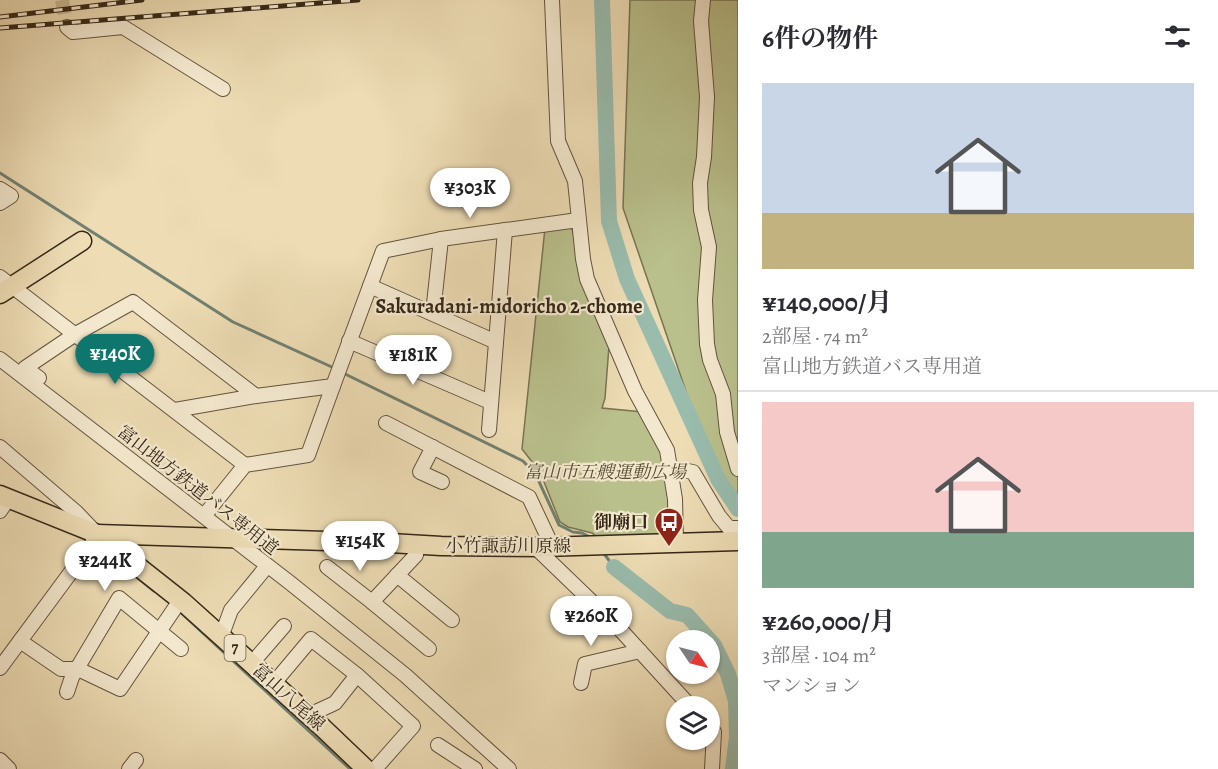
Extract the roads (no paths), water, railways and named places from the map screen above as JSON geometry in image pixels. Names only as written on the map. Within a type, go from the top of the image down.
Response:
[{"type":"main road","points":[[4,286],[82,241]]},
{"type":"main road","name":"富山八尾線","points":[[3,502],[98,534],[180,599],[366,769]]},
{"type":"main road","name":"小竹諏訪川原線","points":[[98,534],[544,547],[738,541]]},
{"type":"street","points":[[552,0],[558,141],[575,181],[587,279],[634,391],[667,450],[675,499],[676,542]]},
{"type":"street","points":[[703,0],[701,21],[707,97],[704,157],[700,183],[701,210],[710,247],[705,300],[707,344],[710,360],[723,394],[727,432],[738,469]]},
{"type":"street","points":[[67,27],[73,32],[123,27],[223,89]]},
{"type":"street","points":[[0,189],[11,196],[0,203]]},
{"type":"street","points":[[208,511],[244,465],[308,455],[383,251],[441,239],[578,220]]},
{"type":"street","points":[[489,430],[505,230]]},
{"type":"street","points":[[433,313],[441,239]]},
{"type":"street","points":[[4,286],[175,410],[244,465]]},
{"type":"street","points":[[370,286],[496,342]]},
{"type":"street","points":[[237,538],[208,511],[25,368],[74,335],[133,302],[256,396]]},
{"type":"street","points":[[350,341],[490,402]]},
{"type":"street","name":"富山地方鉄道バス専用道","points":[[0,359],[237,538],[267,566],[405,675],[509,769]]},
{"type":"street","points":[[175,410],[333,386]]},
{"type":"street","points":[[386,423],[529,497],[544,547],[681,696]]},
{"type":"street","points":[[0,447],[76,512],[98,534],[0,668]]},
{"type":"street","points":[[433,447],[420,472],[442,482]]},
{"type":"street","points":[[671,468],[693,472],[719,516],[729,528],[738,528]]},
{"type":"street","points":[[372,602],[416,555],[417,545]]},
{"type":"street","points":[[219,634],[224,629],[231,610],[267,566]]},
{"type":"street","points":[[327,567],[429,649]]},
{"type":"street","points":[[398,575],[452,620]]},
{"type":"street","points":[[67,692],[72,677],[119,598],[181,649]]},
{"type":"street","points":[[20,641],[61,669],[78,669],[120,689],[180,599]]},
{"type":"street","points":[[252,663],[284,626]]},
{"type":"street","points":[[274,683],[311,639],[357,675],[413,726],[375,769]]},
{"type":"street","points":[[581,683],[585,664],[640,651]]},
{"type":"street","points":[[309,715],[335,702],[357,675]]},
{"type":"street","points":[[438,746],[480,768]]},
{"type":"street","points":[[712,769],[713,750]]},
{"type":"street","points":[[0,760],[9,769]]},
{"type":"waterway","points":[[602,0],[609,221],[627,279],[718,479],[738,509]]},
{"type":"waterway","points":[[0,173],[233,322],[334,368]]},
{"type":"waterway","points":[[343,373],[523,461],[536,475],[559,525],[592,538]]},
{"type":"waterway","points":[[602,551],[614,567]]},
{"type":"waterway","points":[[106,552],[154,591]]},
{"type":"waterway","points":[[614,567],[670,611],[687,615],[714,645],[728,674],[736,701],[737,737],[733,769]]},
{"type":"waterway","points":[[178,610],[350,769]]},
{"type":"tunnel","points":[[62,0],[67,27]]},
{"type":"railway","points":[[0,17],[142,0]]},
{"type":"railway","points":[[0,28],[358,0]]},
{"type":"place","name":"御廟口","points":[[669,548]]},
{"type":"district","name":"Sakuradani-midoricho 2-chome","points":[[509,306]]},
{"type":"park label","name":"富山市五艘運動広場","points":[[605,472]]}]
